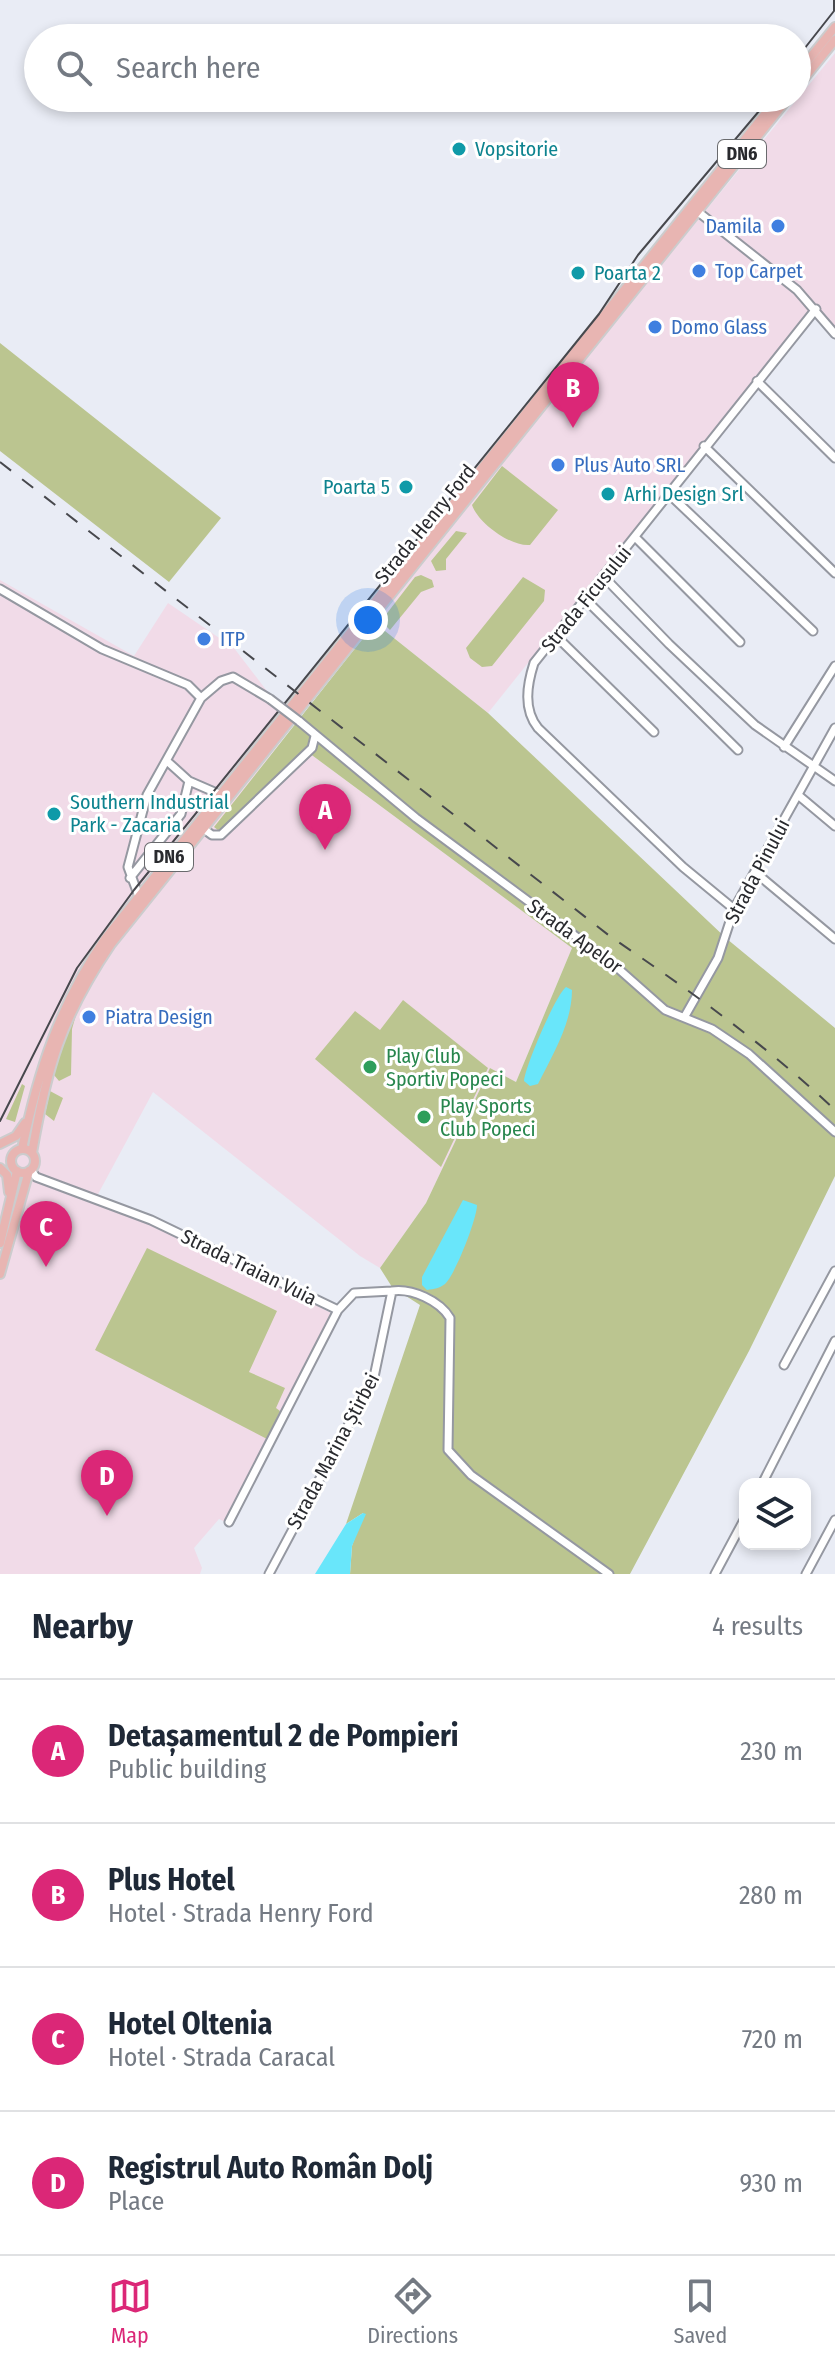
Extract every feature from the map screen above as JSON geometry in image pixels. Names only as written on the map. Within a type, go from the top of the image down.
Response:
[{"type":"main road","points":[[811,57],[835,27]]},
{"type":"main road","points":[[811,70],[835,40]]},
{"type":"main road","name":"Strada Henry Ford","points":[[19,1151],[46,1054],[69,996],[138,894],[767,112]]},
{"type":"main road","name":"Strada Henry Ford","points":[[32,1153],[47,1074],[73,1003],[135,910],[777,112]]},
{"type":"main road","points":[[0,1147],[16,1136],[30,1115]]},
{"type":"main road","points":[[0,1147],[32,1153]]},
{"type":"main road","name":"DN6","points":[[0,1243],[19,1151]]},
{"type":"main road","name":"DN6","points":[[0,1274],[30,1170],[35,1163],[32,1153]]},
{"type":"main road","points":[[0,1165],[30,1170]]},
{"type":"main road","points":[[0,1165],[8,1180],[8,1210]]},
{"type":"street","points":[[697,211],[816,309],[835,334]]},
{"type":"street","name":"Strada Ficusului","points":[[734,909],[683,867],[531,720],[529,679],[534,663],[816,309]]},
{"type":"street","points":[[757,381],[835,458]]},
{"type":"street","points":[[704,446],[835,573]]},
{"type":"street","points":[[668,493],[813,631]]},
{"type":"street","points":[[635,537],[740,642]]},
{"type":"street","points":[[604,577],[669,644],[784,747],[815,764],[835,781]]},
{"type":"street","points":[[0,589],[102,649],[188,685],[201,698],[142,810],[129,855],[130,878],[138,894]]},
{"type":"street","points":[[585,599],[738,750]]},
{"type":"street","points":[[556,636],[654,732]]},
{"type":"street","points":[[784,747],[835,666]]},
{"type":"street","name":"Strada Apelor","points":[[201,698],[221,681],[233,677],[270,699],[427,827],[605,957],[665,1010],[685,1016],[749,1054],[835,1132]]},
{"type":"street","name":"Strada Pinului","points":[[685,1016],[718,958],[734,909],[835,728]]},
{"type":"street","points":[[201,827],[212,835],[221,835],[312,748],[315,736]]},
{"type":"street","points":[[168,762],[189,781],[219,794]]},
{"type":"street","points":[[130,878],[181,814],[189,781]]},
{"type":"street","points":[[798,795],[835,826]]},
{"type":"street","points":[[756,873],[835,939]]},
{"type":"street","name":"Strada Traian Vuia","points":[[30,1170],[36,1177],[151,1220],[338,1310],[229,1522]]},
{"type":"street","points":[[784,1365],[835,1271]]},
{"type":"street","points":[[338,1310],[354,1293],[392,1291],[406,1291],[440,1306],[450,1318],[451,1379],[445,1435],[448,1450],[471,1475],[609,1574]]},
{"type":"street","name":"Strada Marina Știrbei","points":[[269,1574],[374,1377],[392,1291]]},
{"type":"street","points":[[765,1478],[835,1341]]},
{"type":"street","points":[[806,1574],[835,1520]]},
{"type":"street","points":[[715,1574],[739,1529]]},
{"type":"shaded area","points":[[835,53],[835,329],[812,308],[488,713],[375,623],[583,360],[787,112],[811,112],[811,82]]},
{"type":"shaded area","points":[[0,580],[134,656],[168,603],[234,648],[270,695],[299,718],[215,827],[220,831],[305,750],[572,948],[516,1082],[490,1068],[426,1203],[380,1268],[360,1256],[153,1092],[97,1196],[171,1230],[331,1313],[225,1522],[219,1519],[194,1548],[202,1568],[200,1574],[0,1574]]},
{"type":"green space","points":[[0,343],[221,518],[169,582],[0,451]]},
{"type":"green space","points":[[502,466],[558,510],[530,545],[514,542],[496,532],[481,519],[472,505]]},
{"type":"green space","points":[[456,531],[467,533],[446,559],[446,570],[436,571],[431,561]]},
{"type":"green space","points":[[421,575],[432,580],[434,587],[421,592],[390,630],[381,621],[415,577]]},
{"type":"green space","points":[[523,577],[545,590],[544,601],[492,666],[482,667],[470,658],[466,648]]},
{"type":"green space","points":[[375,623],[488,713],[727,939],[835,1028],[835,1176],[749,1351],[630,1574],[350,1574],[352,1546],[363,1513],[346,1524],[420,1305],[392,1287],[380,1268],[426,1203],[490,1068],[516,1082],[572,948],[305,750],[219,831],[214,827]]},
{"type":"green space","points":[[81,997],[72,1029],[71,1075],[59,1081],[54,1075],[55,1066]]},
{"type":"green space","name":"Play Sports Club Popeci","points":[[403,1000],[488,1068],[441,1167],[315,1059],[355,1011],[380,1030]]},
{"type":"green space","points":[[22,1084],[25,1086],[15,1122],[6,1119]]},
{"type":"green space","points":[[50,1091],[63,1098],[54,1121],[45,1114]]},
{"type":"green space","points":[[147,1248],[277,1311],[249,1372],[285,1388],[276,1408],[280,1411],[267,1439],[95,1350]]},
{"type":"water","points":[[566,987],[572,990],[565,1026],[538,1084],[530,1086],[524,1081],[529,1062],[548,1017]]},
{"type":"water","points":[[463,1200],[477,1205],[465,1246],[445,1284],[427,1290],[422,1285],[422,1277]]},
{"type":"water","points":[[366,1514],[352,1546],[350,1574],[315,1574],[346,1524]]},
{"type":"tram line","points":[[811,40],[834,11],[834,0]]},
{"type":"tram line","points":[[0,1121],[77,968],[134,890],[599,314],[638,255],[758,112]]},
{"type":"railway","points":[[0,462],[611,937],[754,1041],[835,1110]]},
{"type":"place","name":"Vopsitorie","points":[[459,149]]},
{"type":"place","name":"Damila","points":[[778,226]]},
{"type":"place","name":"Top Carpet","points":[[699,271]]},
{"type":"place","name":"Poarta 2","points":[[578,273]]},
{"type":"place","name":"Domo Glass","points":[[655,327]]},
{"type":"place","name":"Plus Hotel","points":[[573,428]]},
{"type":"place","name":"Plus Auto SRL","points":[[558,465]]},
{"type":"place","name":"Poarta 5","points":[[406,487]]},
{"type":"place","name":"Arhi Design Srl","points":[[608,494]]},
{"type":"place","name":"ITP","points":[[204,639]]},
{"type":"place","name":"Southern Industrial Park - Zacaria","points":[[54,814]]},
{"type":"place","name":"Detașamentul 2 de Pompieri","points":[[325,850]]},
{"type":"place","name":"Piatra Design","points":[[89,1017]]},
{"type":"place","name":"Play Club Sportiv Popeci","points":[[370,1067]]},
{"type":"place","name":"Play Sports Club Popeci","points":[[424,1117]]},
{"type":"place","name":"Hotel Oltenia","points":[[46,1267]]},
{"type":"place","name":"Registrul Auto Român Dolj","points":[[107,1516]]}]
